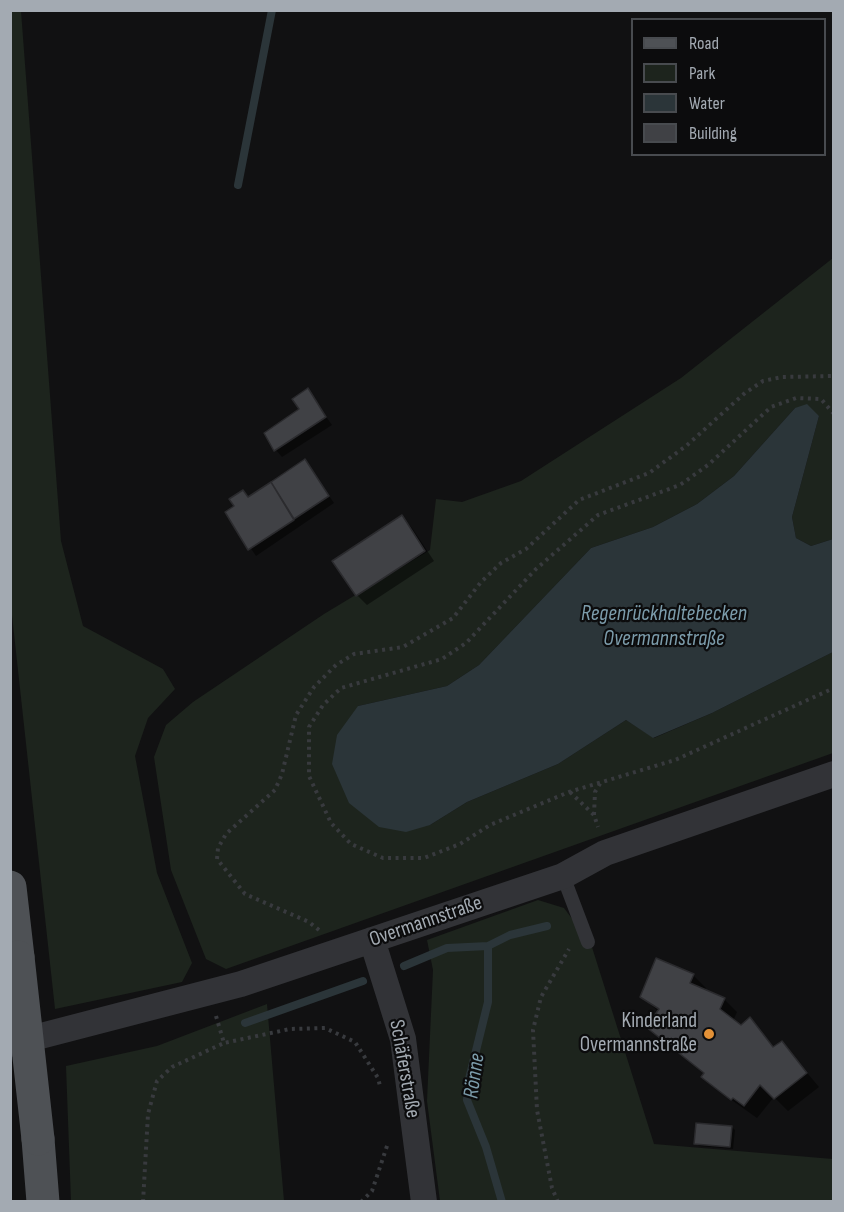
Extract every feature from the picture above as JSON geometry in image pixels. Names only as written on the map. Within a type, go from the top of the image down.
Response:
[{"type":"main road","points":[[10,887],[43,1202]]},
{"type":"street","name":"Overmannstraße","points":[[10,1044],[211,992],[333,953],[563,876],[605,853],[834,774]]},
{"type":"street","name":"Schäferstraße","points":[[372,940],[403,1039],[424,1202]]},
{"type":"lane","points":[[563,876],[586,938]]},
{"type":"path","points":[[333,953],[328,942],[309,922],[245,894],[217,859],[218,848],[226,834],[275,790],[282,774],[296,715],[314,687],[336,665],[354,654],[403,647],[453,618],[482,582],[501,563],[526,549],[579,500],[649,473],[686,446],[745,393],[764,381],[782,377],[834,376]]},
{"type":"path","points":[[834,414],[821,399],[796,398],[771,407],[708,465],[680,485],[598,515],[536,569],[466,643],[442,659],[341,688],[323,705],[309,727],[309,776],[331,823],[351,844],[383,858],[424,858],[460,844],[490,825],[569,792],[675,760],[834,688]]},
{"type":"path","points":[[597,826],[594,815],[594,792],[602,782]]},
{"type":"path","points":[[569,792],[594,815]]},
{"type":"path","points":[[558,1202],[552,1188],[537,1110],[533,1030],[541,997],[558,967],[574,941],[586,938]]},
{"type":"path","points":[[211,992],[224,1043]]},
{"type":"path","points":[[143,1202],[148,1113],[157,1081],[172,1067],[224,1043],[290,1029],[325,1028],[355,1042],[378,1078],[383,1096]]},
{"type":"path","points":[[361,1202],[372,1191],[388,1144],[388,1134]]},
{"type":"green space","points":[[10,11],[21,11],[61,541],[83,626],[163,669],[175,689],[148,718],[135,756],[157,873],[192,963],[182,982],[55,1009],[10,597]]},
{"type":"green space","points":[[833,258],[833,539],[811,546],[796,538],[792,517],[819,416],[795,408],[734,476],[697,504],[653,527],[591,548],[479,665],[447,686],[358,706],[430,825],[467,802],[558,764],[626,720],[654,738],[712,713],[833,652],[833,753],[226,969],[206,959],[171,870],[154,757],[166,725],[193,702],[324,614],[430,550],[436,499],[462,502],[521,481],[681,378]]},
{"type":"green space","points":[[538,900],[564,908],[591,944],[654,1144],[833,1159],[833,1201],[440,1201],[427,1101],[433,970],[427,940]]},
{"type":"green space","points":[[267,1004],[284,1201],[71,1201],[66,1066],[157,1046]]},
{"type":"water","name":"Regenrückhaltebecken Overmannstraße","points":[[807,404],[819,416],[792,517],[796,538],[811,546],[833,539],[833,652],[712,713],[653,738],[626,720],[558,764],[467,802],[430,825],[406,832],[379,827],[349,803],[332,764],[337,735],[358,706],[447,686],[479,665],[591,548],[653,527],[697,504],[734,476],[795,408]]},
{"type":"building","points":[[308,388],[326,417],[274,451],[264,433],[299,409],[292,399]]},
{"type":"building","points":[[305,459],[329,496],[294,519],[271,482]]},
{"type":"building","points":[[271,482],[294,520],[248,550],[225,512],[234,506],[229,499],[243,490],[248,497]]},
{"type":"building","points":[[402,515],[425,551],[356,596],[332,561]]},
{"type":"building","name":"Kinderland Overmannstraße","points":[[656,958],[694,974],[690,983],[725,998],[720,1009],[741,1025],[750,1017],[773,1047],[782,1041],[807,1073],[774,1099],[760,1085],[744,1106],[733,1098],[731,1100],[701,1077],[704,1073],[646,1027],[659,1009],[640,997]]},
{"type":"building","points":[[696,1123],[732,1126],[730,1147],[694,1144]]},
{"type":"waterway","points":[[238,185],[272,10]]},
{"type":"waterway","name":"Rönne","points":[[404,966],[447,948],[488,946],[510,935],[547,926]]},
{"type":"waterway","name":"Rönne","points":[[488,946],[488,1002],[468,1083],[467,1100],[486,1147],[502,1202]]},
{"type":"waterway","name":"Rönne","points":[[245,1023],[363,981]]},
{"type":"place","name":"Kinderland Overmannstraße","points":[[709,1034]]}]
